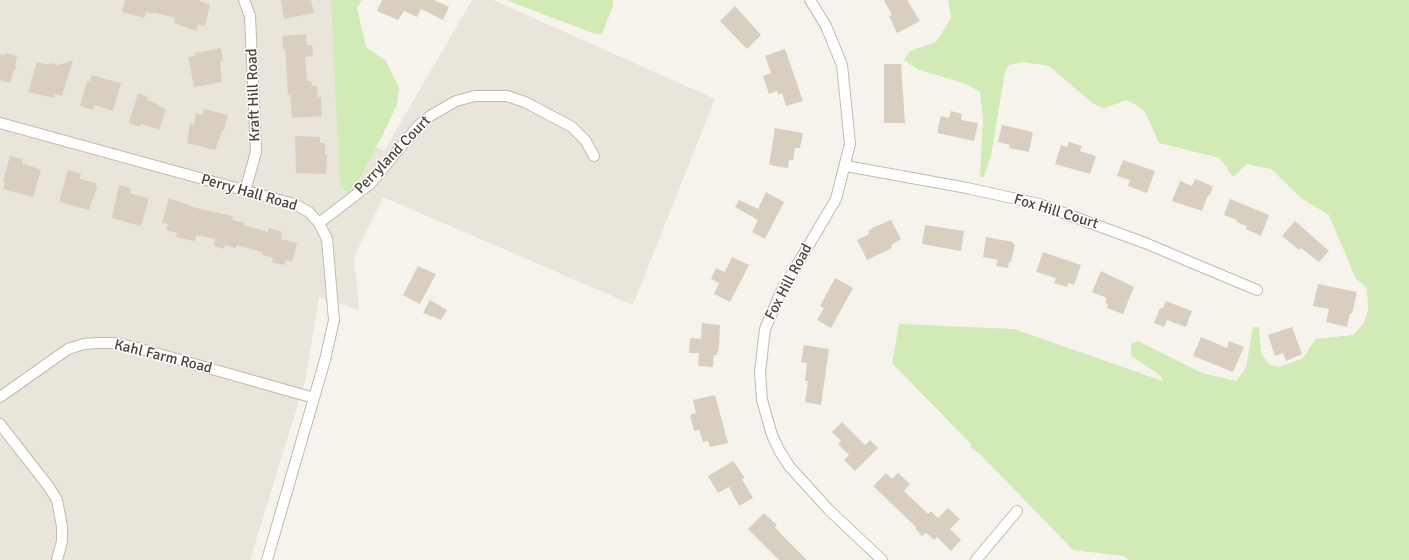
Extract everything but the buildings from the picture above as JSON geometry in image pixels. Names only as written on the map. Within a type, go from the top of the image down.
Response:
[{"type":"street","name":"Kraft Hill Road","points":[[244,0],[250,16],[256,152],[245,191]]},
{"type":"street","name":"Fox Hill Road","points":[[810,0],[826,26],[842,65],[850,144],[846,166],[836,199],[781,292],[765,329],[760,372],[762,400],[772,435],[789,466],[829,510],[882,560]]},
{"type":"street","name":"Perryland Court","points":[[319,223],[370,184],[418,126],[430,116],[456,102],[475,96],[507,96],[525,102],[572,127],[585,140],[594,156]]},
{"type":"street","name":"Perry Hall Road","points":[[0,123],[294,204],[309,212],[319,223],[328,239],[334,320],[314,398],[267,560]]},
{"type":"street","name":"Fox Hill Court","points":[[846,166],[967,188],[1038,204],[1139,240],[1257,290]]},
{"type":"street","name":"Kahl Farm Road","points":[[0,397],[68,349],[84,344],[113,343],[134,347],[314,398]]},
{"type":"street","points":[[0,424],[49,487],[57,500],[62,526],[62,542],[56,560]]},
{"type":"street","points":[[976,560],[1017,511]]},
{"type":"shaded area","points":[[0,0],[335,0],[346,135],[384,151],[472,0],[493,0],[715,99],[633,305],[383,197],[354,257],[359,310],[319,297],[305,381],[250,560],[0,560]]},
{"type":"green space","points":[[331,0],[362,0],[357,8],[366,47],[386,61],[399,88],[397,105],[383,134],[355,188],[348,193],[340,186]]},
{"type":"green space","points":[[506,0],[613,0],[613,6],[602,34],[595,34]]},
{"type":"green space","points":[[948,0],[1409,0],[1409,560],[1129,560],[1124,556],[1073,550],[981,455],[971,448],[971,444],[892,363],[899,324],[1014,329],[1163,381],[1160,375],[1131,356],[1131,344],[1138,341],[1202,373],[1236,381],[1246,368],[1253,327],[1259,327],[1261,353],[1270,365],[1279,367],[1303,358],[1316,339],[1353,335],[1364,323],[1368,310],[1367,289],[1355,277],[1329,215],[1301,198],[1271,169],[1247,164],[1233,177],[1220,158],[1159,143],[1145,112],[1136,105],[1126,100],[1104,108],[1094,104],[1049,66],[1023,62],[1009,65],[1005,72],[991,156],[984,177],[980,177],[983,119],[980,92],[966,84],[917,69],[904,60],[910,51],[936,42],[951,18]]}]
